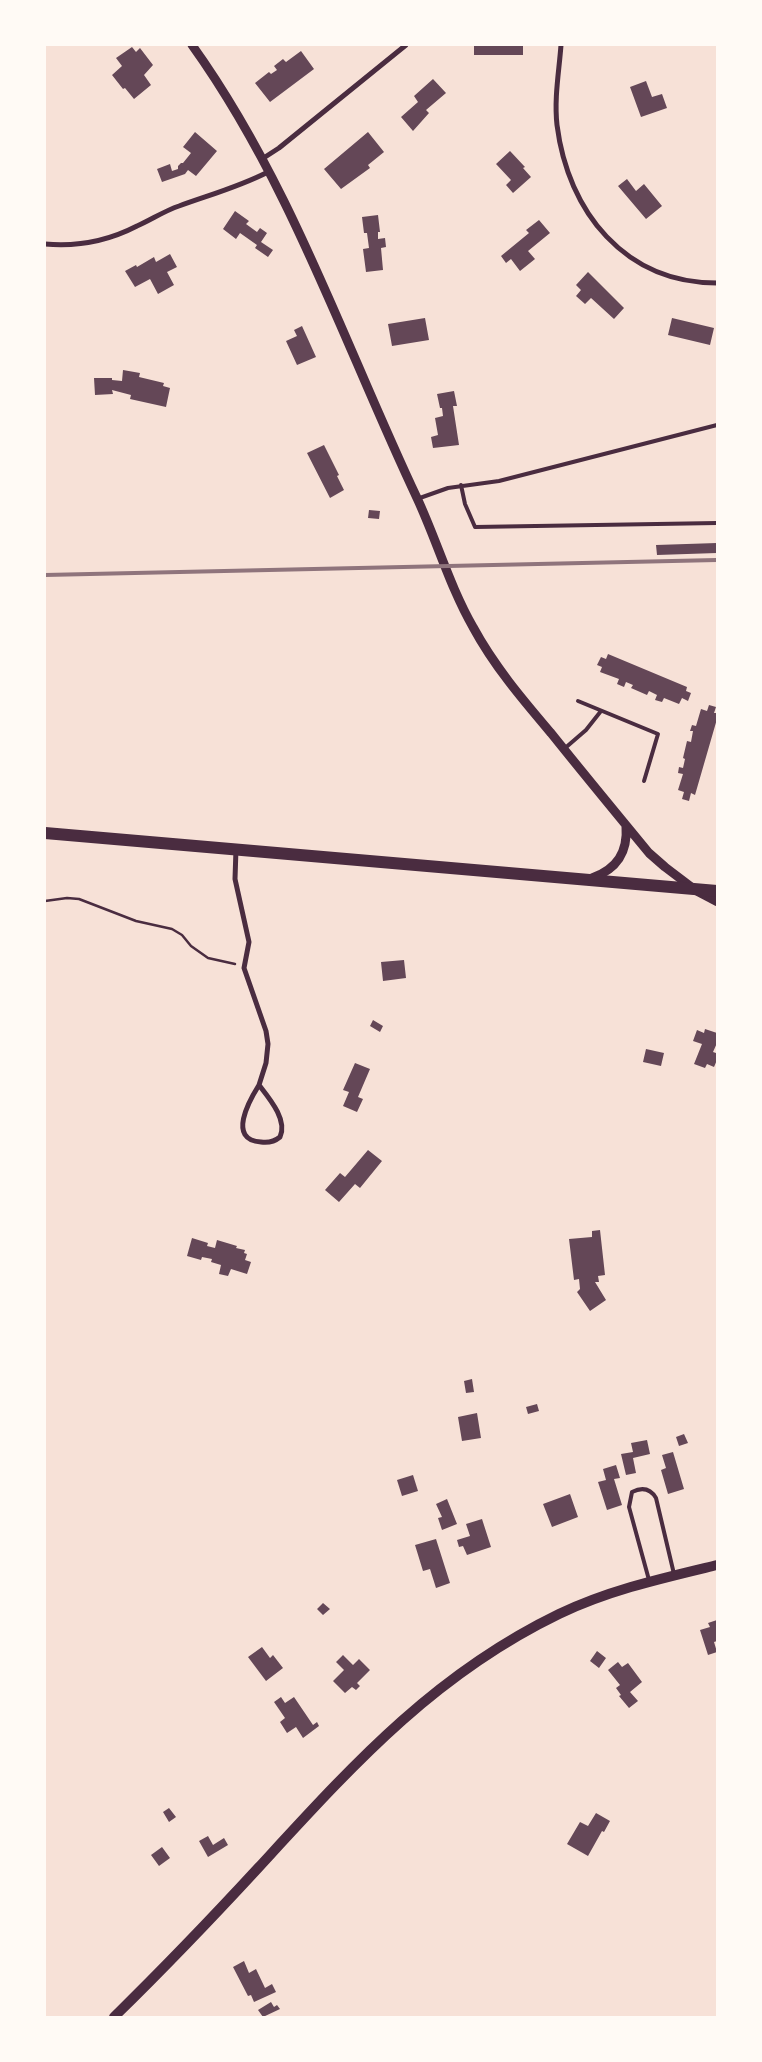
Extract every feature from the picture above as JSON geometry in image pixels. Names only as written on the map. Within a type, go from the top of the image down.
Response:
[{"type":"main road","points":[[45,833],[717,891]]},
{"type":"main road","points":[[695,889],[717,902]]},
{"type":"main road","points":[[114,2017],[225,1904],[364,1755],[428,1697],[478,1660],[543,1622],[586,1603],[649,1582],[717,1565]]},
{"type":"street","points":[[192,45],[216,80],[268,172],[319,272],[456,594],[472,627],[506,677],[654,858],[695,889]]},
{"type":"street","points":[[261,160],[280,148],[406,45]]},
{"type":"street","points":[[561,45],[556,84],[557,124],[565,165],[583,205],[602,233],[635,260],[654,271],[676,279],[700,283],[717,283]]},
{"type":"street","points":[[45,244],[79,245],[108,238],[170,210],[231,189],[268,172]]},
{"type":"street","points":[[589,880],[602,875],[621,858],[626,842],[626,825]]},
{"type":"street","points":[[236,849],[235,879],[250,942],[244,965],[245,972],[267,1038],[266,1063],[259,1086],[246,1109],[243,1123],[244,1130],[249,1139],[255,1142],[271,1142],[280,1137],[282,1126],[273,1105],[259,1086]]},
{"type":"lane","points":[[417,499],[461,485],[499,481],[717,425]]},
{"type":"lane","points":[[461,485],[465,504],[475,528],[717,523]]},
{"type":"lane","points":[[578,701],[658,734],[644,781]]},
{"type":"lane","points":[[564,750],[586,730],[601,711]]},
{"type":"lane","points":[[649,1582],[629,1507],[632,1492],[639,1489],[647,1489],[656,1498],[675,1576]]},
{"type":"path","points":[[45,901],[73,898],[136,921],[172,929],[182,935],[191,946],[208,958],[228,964],[244,965]]},
{"type":"building","points":[[474,45],[523,45],[523,55],[474,55]]},
{"type":"building","points":[[132,47],[136,52],[140,48],[153,65],[144,75],[151,85],[134,99],[112,75],[122,66],[116,58]]},
{"type":"building","points":[[301,51],[314,69],[270,102],[255,83],[269,72],[271,74],[277,70],[274,66],[283,59],[286,62]]},
{"type":"building","points":[[433,79],[446,93],[426,110],[429,113],[413,131],[401,117],[418,102],[414,96]]},
{"type":"building","points":[[646,81],[652,97],[662,94],[667,108],[641,117],[630,87]]},
{"type":"building","points":[[195,132],[217,151],[196,176],[188,170],[185,174],[162,182],[157,169],[170,164],[172,171],[178,169],[178,166],[191,153],[183,147]]},
{"type":"building","points":[[368,132],[384,152],[368,165],[370,168],[341,189],[324,169]]},
{"type":"building","points":[[510,151],[525,167],[523,168],[531,177],[513,193],[506,185],[511,180],[496,164]]},
{"type":"building","points":[[627,179],[636,191],[644,184],[662,206],[646,219],[618,186]]},
{"type":"building","points":[[235,211],[249,221],[246,224],[257,232],[260,228],[267,233],[261,242],[273,250],[268,257],[255,248],[257,245],[240,233],[236,239],[223,229]]},
{"type":"building","points":[[378,215],[380,232],[378,232],[378,239],[385,238],[386,247],[381,248],[383,270],[366,272],[363,249],[369,248],[367,233],[364,233],[362,217]]},
{"type":"building","points":[[539,220],[550,233],[528,251],[535,259],[520,271],[511,259],[506,263],[501,256],[529,233],[526,230]]},
{"type":"building","points":[[170,254],[177,267],[167,272],[174,285],[158,294],[150,279],[135,287],[125,271],[136,265],[137,267],[154,257],[156,262]]},
{"type":"building","points":[[588,272],[624,308],[614,319],[591,298],[585,304],[576,296],[581,290],[576,285]]},
{"type":"building","points":[[425,318],[429,340],[392,346],[388,324]]},
{"type":"building","points":[[672,318],[714,328],[710,345],[668,335]]},
{"type":"building","points":[[302,326],[316,357],[297,365],[286,341],[297,336],[294,330]]},
{"type":"building","points":[[123,370],[140,373],[139,377],[164,383],[163,386],[170,388],[166,407],[130,399],[131,395],[112,390],[113,394],[95,395],[94,378],[112,378],[112,380],[122,381]]},
{"type":"building","points":[[454,391],[457,406],[453,406],[459,445],[433,448],[431,437],[438,435],[435,418],[443,416],[437,394]]},
{"type":"building","points":[[324,445],[339,475],[337,476],[344,490],[330,498],[307,453]]},
{"type":"building","points":[[369,510],[380,511],[379,519],[368,518]]},
{"type":"building","points":[[717,543],[717,553],[657,555],[656,545]]},
{"type":"building","points":[[608,654],[687,687],[686,691],[691,693],[688,701],[682,698],[679,704],[664,698],[662,702],[655,700],[657,695],[649,691],[647,695],[631,688],[633,685],[626,682],[624,687],[617,684],[619,679],[600,672],[602,667],[597,665],[601,657],[606,659]]},
{"type":"building","points":[[709,705],[716,707],[714,713],[717,713],[717,719],[695,795],[691,793],[689,801],[682,799],[684,792],[678,790],[683,774],[678,773],[679,767],[683,768],[687,741],[691,742],[693,731],[690,731],[692,725],[696,726],[701,709],[707,711]]},
{"type":"building","points":[[404,960],[406,978],[383,981],[381,962]]},
{"type":"building","points":[[373,1020],[383,1026],[380,1032],[370,1026]]},
{"type":"building","points":[[705,1029],[717,1033],[717,1043],[713,1052],[716,1053],[717,1060],[714,1067],[707,1064],[705,1068],[694,1064],[702,1044],[693,1041],[697,1030],[704,1033]]},
{"type":"building","points":[[646,1049],[664,1053],[661,1066],[643,1062]]},
{"type":"building","points":[[355,1063],[370,1069],[358,1097],[363,1099],[357,1112],[343,1106],[349,1092],[343,1090]]},
{"type":"building","points":[[368,1150],[382,1161],[360,1188],[355,1184],[339,1202],[325,1190],[340,1173],[345,1177]]},
{"type":"building","points":[[600,1230],[605,1275],[598,1276],[599,1282],[595,1282],[606,1300],[590,1311],[577,1292],[580,1289],[579,1279],[574,1280],[569,1239],[592,1237],[592,1231]]},
{"type":"building","points":[[192,1238],[208,1243],[207,1246],[215,1248],[217,1240],[245,1250],[244,1253],[247,1254],[245,1260],[251,1262],[247,1274],[231,1269],[228,1276],[219,1274],[221,1265],[211,1262],[212,1259],[202,1257],[201,1260],[187,1256]]},
{"type":"building","points":[[472,1379],[474,1392],[466,1393],[464,1381]]},
{"type":"building","points":[[537,1404],[539,1411],[528,1414],[526,1407]]},
{"type":"building","points":[[477,1413],[481,1438],[462,1441],[458,1417]]},
{"type":"building","points":[[684,1434],[688,1443],[679,1446],[676,1437]]},
{"type":"building","points":[[647,1440],[650,1454],[633,1458],[636,1473],[626,1475],[621,1454],[633,1452],[631,1443]]},
{"type":"building","points":[[673,1452],[684,1489],[668,1494],[661,1470],[666,1468],[662,1455]]},
{"type":"building","points":[[616,1465],[620,1478],[614,1479],[622,1505],[607,1510],[598,1482],[606,1480],[603,1469]]},
{"type":"building","points":[[413,1475],[418,1491],[402,1496],[397,1480]]},
{"type":"building","points":[[570,1494],[578,1517],[552,1527],[543,1504]]},
{"type":"building","points":[[447,1499],[457,1524],[442,1530],[438,1518],[442,1517],[436,1504]]},
{"type":"building","points":[[482,1519],[491,1547],[467,1555],[463,1546],[459,1547],[457,1540],[470,1536],[466,1524]]},
{"type":"building","points":[[436,1539],[450,1583],[436,1588],[430,1569],[423,1571],[415,1545]]},
{"type":"building","points":[[323,1603],[330,1609],[323,1615],[317,1609]]},
{"type":"building","points":[[717,1620],[717,1641],[714,1642],[717,1652],[708,1655],[700,1630],[710,1627],[708,1623]]},
{"type":"building","points":[[262,1647],[270,1658],[273,1655],[283,1668],[266,1681],[248,1657]]},
{"type":"building","points":[[597,1651],[606,1658],[599,1668],[590,1661]]},
{"type":"building","points":[[343,1655],[353,1665],[359,1659],[370,1670],[357,1683],[360,1686],[356,1690],[352,1687],[345,1693],[333,1681],[344,1670],[336,1662]]},
{"type":"building","points":[[618,1662],[622,1667],[628,1663],[642,1682],[630,1692],[638,1701],[629,1708],[619,1696],[621,1695],[616,1688],[620,1685],[608,1670]]},
{"type":"building","points":[[281,1697],[285,1703],[294,1697],[313,1725],[317,1722],[319,1726],[303,1738],[296,1727],[287,1733],[280,1722],[285,1718],[274,1702]]},
{"type":"building","points":[[169,1808],[176,1817],[169,1822],[163,1812]]},
{"type":"building","points":[[596,1813],[610,1821],[588,1856],[567,1844],[580,1822],[588,1826]]},
{"type":"building","points":[[208,1836],[213,1845],[224,1838],[228,1845],[208,1857],[199,1841]]},
{"type":"building","points":[[162,1847],[170,1858],[159,1866],[151,1855]]},
{"type":"building","points":[[244,1961],[249,1973],[256,1969],[265,1988],[272,1984],[276,1992],[254,2002],[251,1995],[248,1996],[233,1967]]},
{"type":"building","points":[[271,2002],[274,2007],[277,2005],[280,2009],[263,2017],[258,2010]]},
{"type":"railway","points":[[45,575],[717,560]]}]
